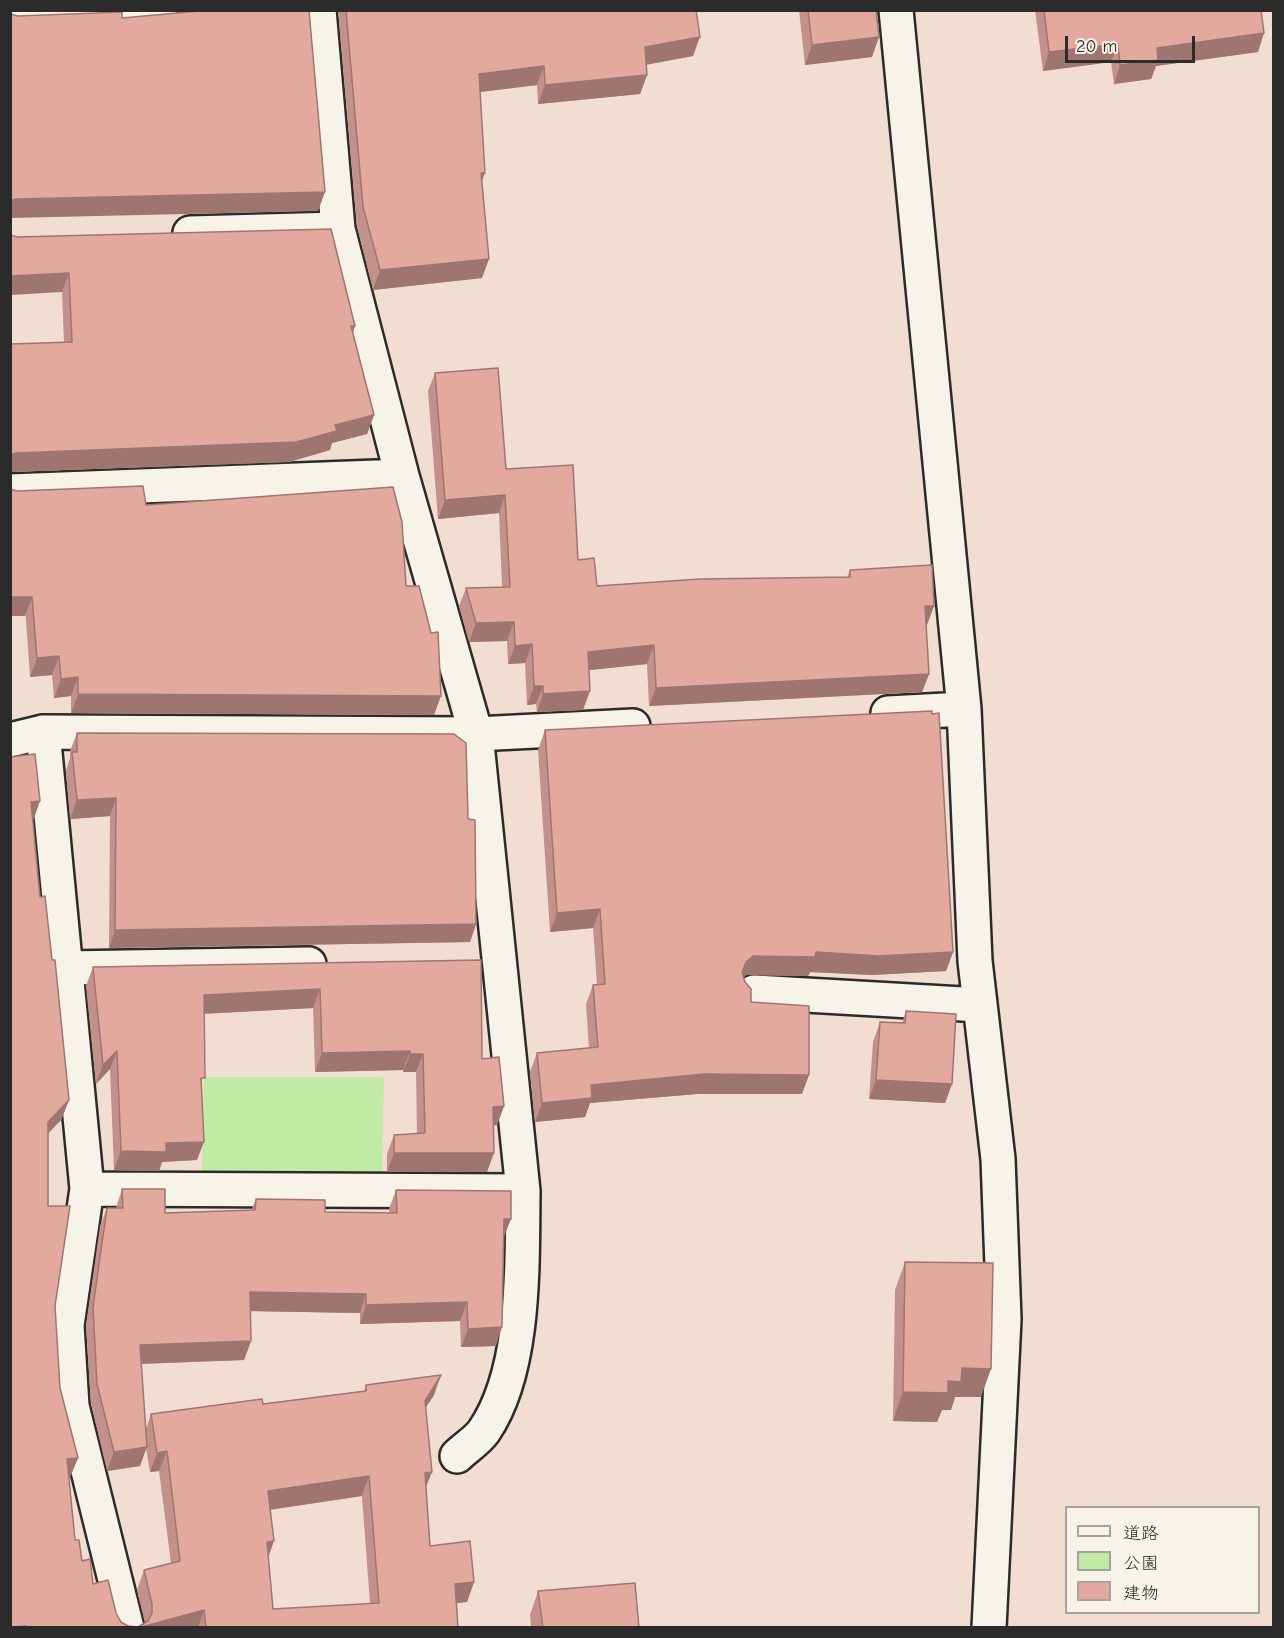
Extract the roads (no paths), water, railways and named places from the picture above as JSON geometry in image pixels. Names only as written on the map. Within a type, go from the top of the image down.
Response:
[{"type":"street","points":[[10,16],[160,10]]},
{"type":"street","points":[[319,10],[338,229],[402,476],[476,734],[523,1191],[520,1315],[501,1401],[483,1433],[457,1456]]},
{"type":"street","points":[[896,10],[964,710],[975,961],[998,1159],[1004,1319],[989,1628]]},
{"type":"street","points":[[162,233],[338,229]]},
{"type":"street","points":[[10,491],[402,476]]},
{"type":"street","points":[[857,715],[964,710]]},
{"type":"street","points":[[10,740],[43,732],[476,734],[667,724]]},
{"type":"street","points":[[43,732],[87,1189],[67,1325],[72,1406],[127,1628]]},
{"type":"street","points":[[465,961],[500,960]]},
{"type":"street","points":[[66,968],[336,963]]},
{"type":"street","points":[[754,992],[980,1005]]},
{"type":"street","points":[[87,1189],[523,1191]]}]
